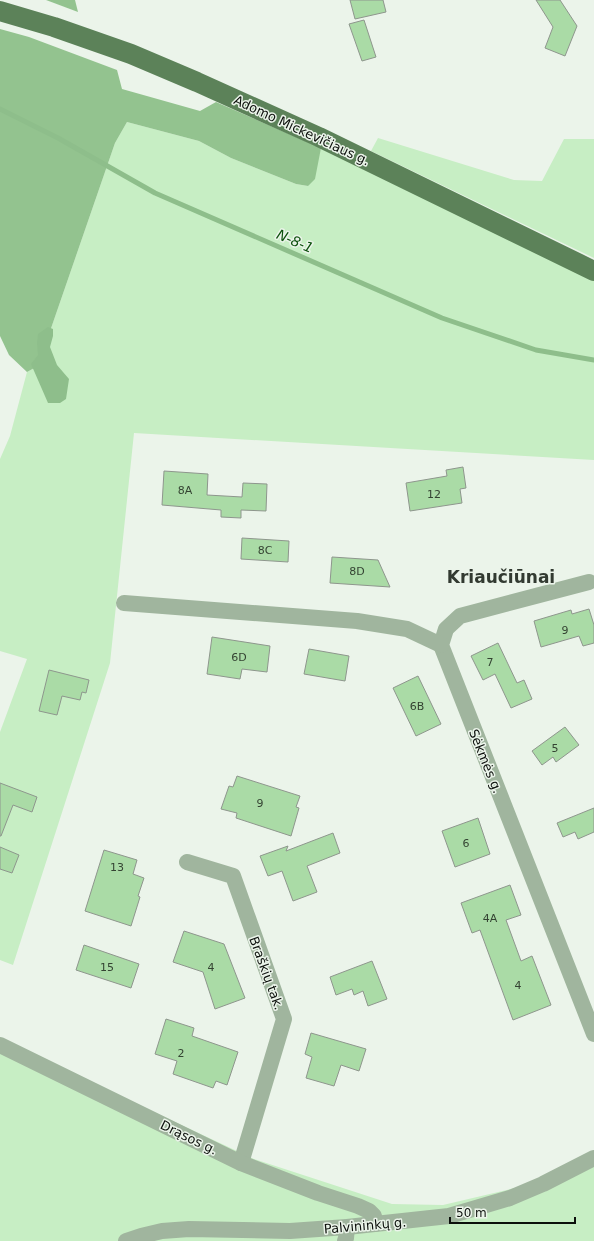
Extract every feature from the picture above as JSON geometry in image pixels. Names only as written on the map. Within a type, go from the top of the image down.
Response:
[{"type":"main road","name":"Adomo Mickevičiaus g.","points":[[0,11],[54,27],[131,54],[197,82],[319,137],[594,271]]},
{"type":"street","points":[[124,603],[357,621],[407,630],[441,645],[446,630],[460,616],[589,582]]},
{"type":"street","name":"Sėkmės g.","points":[[441,645],[594,1034]]},
{"type":"street","name":"Braškių tak.","points":[[187,862],[233,876],[284,1019],[241,1162]]},
{"type":"street","name":"Drąsos g.","points":[[0,1045],[241,1162],[318,1193],[369,1211],[374,1216],[375,1224]]},
{"type":"street","name":"Palvininkų g.","points":[[126,1241],[141,1236],[162,1232],[189,1229],[290,1231],[346,1234],[375,1224],[449,1216],[510,1198],[543,1184],[594,1158]]},
{"type":"shaded area","points":[[46,0],[75,0],[78,12]]},
{"type":"shaded area","points":[[0,29],[29,37],[117,70],[122,89],[200,111],[216,102],[321,148],[315,179],[308,186],[296,184],[231,158],[199,141],[127,122],[115,143],[38,366],[27,372],[9,355],[0,336]]},
{"type":"shaded area","points":[[127,122],[199,141],[231,158],[296,184],[308,186],[321,148],[594,280],[594,460],[134,433],[110,663],[13,965],[0,960],[0,732],[27,659],[0,651],[0,459],[10,436],[27,372],[38,366],[115,143]]},
{"type":"shaded area","points":[[378,138],[514,180],[542,181],[564,139],[594,139],[594,258],[371,151]]},
{"type":"shaded area","points":[[48,327],[53,329],[50,347],[57,365],[69,379],[66,399],[60,403],[48,403],[31,364],[38,355],[38,334]]},
{"type":"shaded area","points":[[0,1040],[254,1159],[392,1204],[443,1205],[519,1187],[594,1162],[594,1241],[0,1241]]},
{"type":"building","points":[[350,0],[383,0],[386,12],[355,19]]},
{"type":"building","points":[[536,0],[560,0],[577,26],[565,56],[545,48],[553,27]]},
{"type":"building","points":[[364,20],[376,57],[362,61],[349,24]]},
{"type":"building","points":[[463,467],[466,488],[460,489],[462,503],[410,511],[406,483],[447,476],[446,470]]},
{"type":"building","points":[[164,471],[208,474],[207,495],[242,497],[243,483],[267,484],[266,511],[241,510],[241,518],[221,517],[221,510],[162,505]]},
{"type":"building","points":[[242,538],[289,541],[288,562],[241,559]]},
{"type":"building","points":[[332,557],[378,560],[390,587],[330,583]]},
{"type":"building","points":[[589,609],[594,625],[594,643],[583,646],[579,636],[541,647],[534,621],[571,610],[572,614]]},
{"type":"building","points":[[212,637],[270,646],[267,672],[242,669],[240,679],[207,674]]},
{"type":"building","points":[[498,643],[517,683],[524,680],[532,699],[511,708],[495,674],[483,680],[471,656]]},
{"type":"building","points":[[309,649],[349,656],[345,681],[304,674]]},
{"type":"building","points":[[49,670],[89,680],[86,693],[82,692],[80,700],[62,696],[57,715],[39,711]]},
{"type":"building","points":[[418,676],[441,724],[416,736],[393,688]]},
{"type":"building","points":[[565,727],[579,745],[556,762],[553,757],[542,765],[532,751]]},
{"type":"building","points":[[237,776],[300,796],[296,807],[299,808],[291,836],[236,818],[237,813],[221,809],[229,786],[233,787]]},
{"type":"building","points":[[0,783],[37,797],[32,812],[13,805],[1,836],[0,836]]},
{"type":"building","points":[[594,808],[594,832],[578,839],[575,832],[563,837],[557,823]]},
{"type":"building","points":[[478,818],[490,854],[455,867],[442,831]]},
{"type":"building","points":[[333,833],[340,853],[307,866],[317,892],[293,901],[282,871],[268,876],[260,856],[288,846],[286,851]]},
{"type":"building","points":[[0,847],[19,855],[12,873],[0,869]]},
{"type":"building","points":[[104,850],[137,860],[133,874],[144,878],[131,926],[85,911]]},
{"type":"building","points":[[510,885],[521,915],[506,920],[521,961],[532,956],[551,1005],[513,1020],[480,930],[472,933],[461,903]]},
{"type":"building","points":[[184,931],[224,944],[245,998],[215,1009],[203,972],[173,962]]},
{"type":"building","points":[[84,945],[139,964],[131,988],[76,970]]},
{"type":"building","points":[[372,961],[387,999],[368,1006],[363,991],[354,995],[352,989],[336,995],[330,977]]},
{"type":"building","points":[[166,1019],[194,1028],[192,1036],[238,1052],[227,1085],[216,1081],[213,1088],[173,1074],[177,1061],[155,1054]]},
{"type":"building","points":[[311,1033],[366,1049],[359,1071],[341,1065],[334,1086],[306,1078],[312,1057],[305,1054]]},
{"type":"waterway","name":"N-8-1","points":[[0,109],[58,138],[155,193],[442,318],[536,350],[594,360]]},
{"type":"district","name":"Kriaučiūnai","points":[[501,577]]}]
